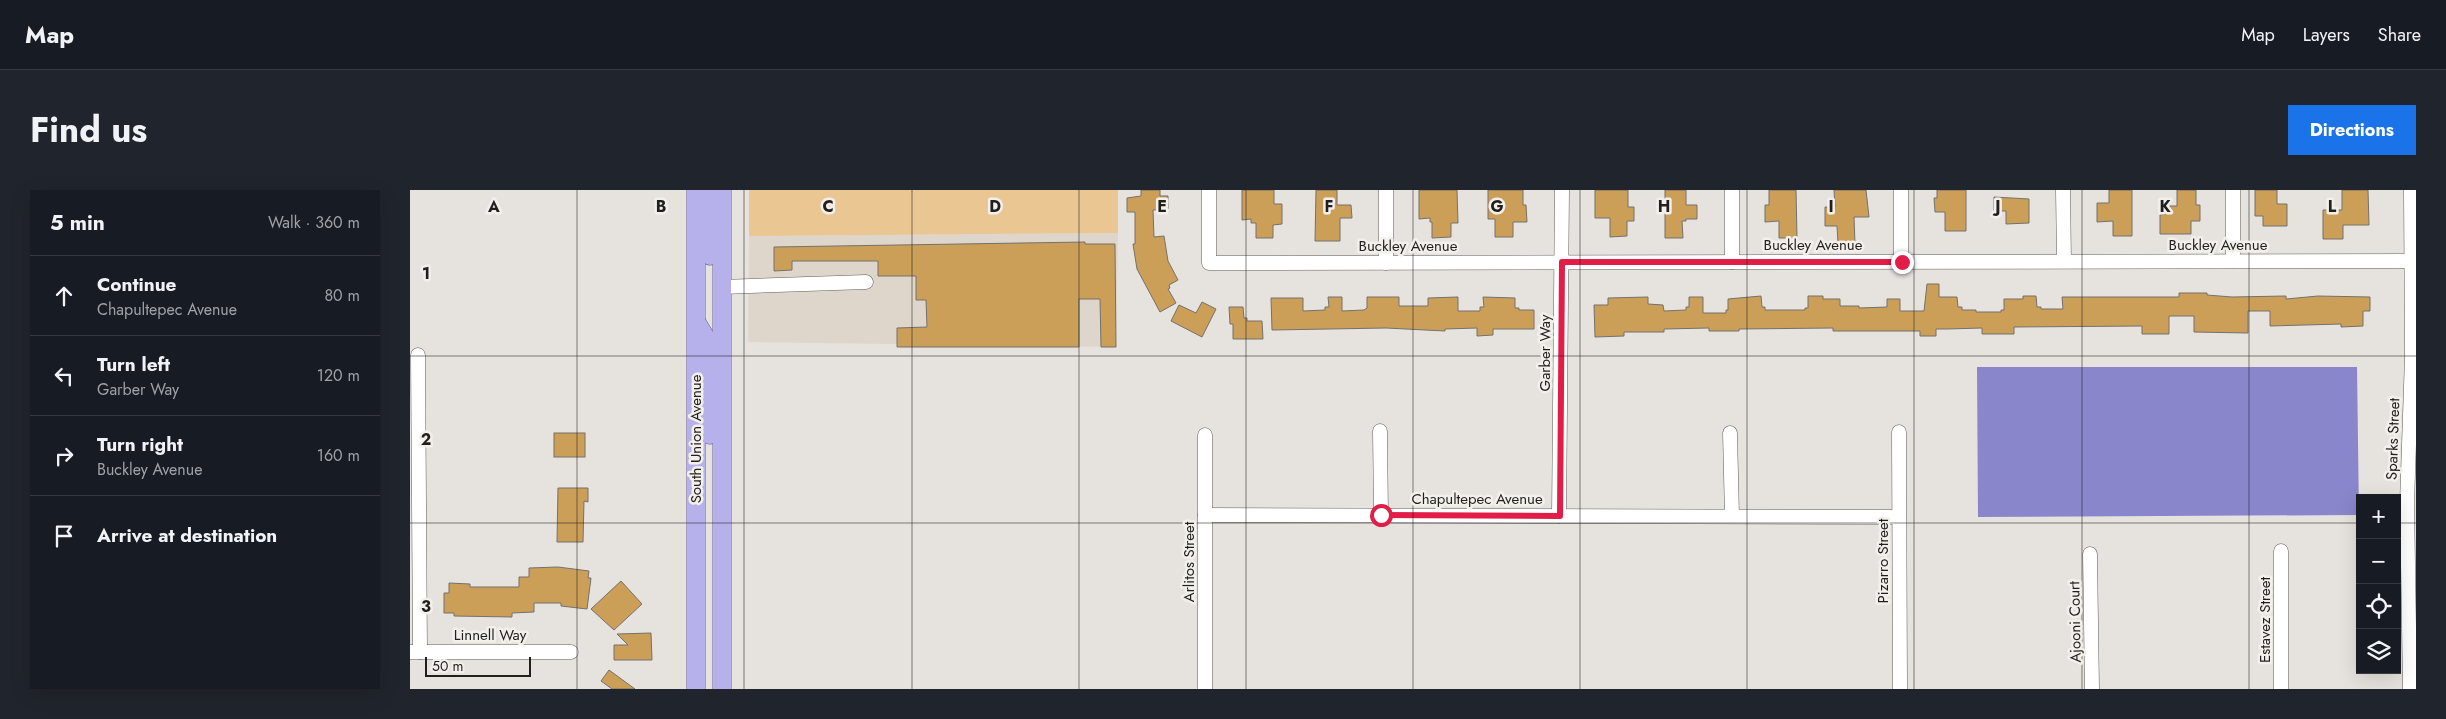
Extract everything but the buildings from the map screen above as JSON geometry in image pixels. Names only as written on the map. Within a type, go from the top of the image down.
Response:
[{"type":"main road","name":"South Union Avenue","points":[[696,190],[696,689]]},
{"type":"main road","points":[[710,190],[710,275],[722,287]]},
{"type":"main road","name":"South Union Avenue","points":[[722,190],[722,689]]},
{"type":"main road","points":[[697,323],[710,343],[710,452],[722,466]]},
{"type":"street","name":"Buckley Avenue","points":[[1209,190],[1209,263],[2414,261]]},
{"type":"street","points":[[1386,190],[1386,262]]},
{"type":"street","name":"Garber Way","points":[[1560,516],[1562,190]]},
{"type":"street","points":[[1732,190],[1732,262]]},
{"type":"street","points":[[1901,190],[1902,262]]},
{"type":"street","points":[[2063,190],[2064,261]]},
{"type":"street","points":[[2233,190],[2233,261]]},
{"type":"street","name":"Sparks Street","points":[[2410,689],[2414,261],[2411,190]]},
{"type":"street","points":[[722,287],[866,282]]},
{"type":"street","points":[[415,652],[414,457],[418,355]]},
{"type":"street","points":[[1380,431],[1381,515]]},
{"type":"street","name":"Pizarro Street","points":[[1899,432],[1900,689]]},
{"type":"street","points":[[1730,433],[1732,516]]},
{"type":"street","name":"Arlitos Street","points":[[1205,435],[1205,689]]},
{"type":"street","name":"Chapultepec Avenue","points":[[1205,515],[1899,517]]},
{"type":"street","name":"Estavez Street","points":[[2281,551],[2281,689]]},
{"type":"street","name":"Ajooni Court","points":[[2090,554],[2092,689]]},
{"type":"street","name":"Linnell Way","points":[[415,652],[571,652]]},
{"type":"shaded area","points":[[749,190],[1118,190],[1118,233],[749,236]]},
{"type":"shaded area","points":[[1118,233],[1116,347],[748,342],[749,236]]},
{"type":"shaded area","points":[[1977,367],[2357,367],[2359,494],[2356,494],[2356,515],[1978,517]]},
{"type":"route","points":[[1381,515],[1560,516],[1562,262],[1902,262]]}]
